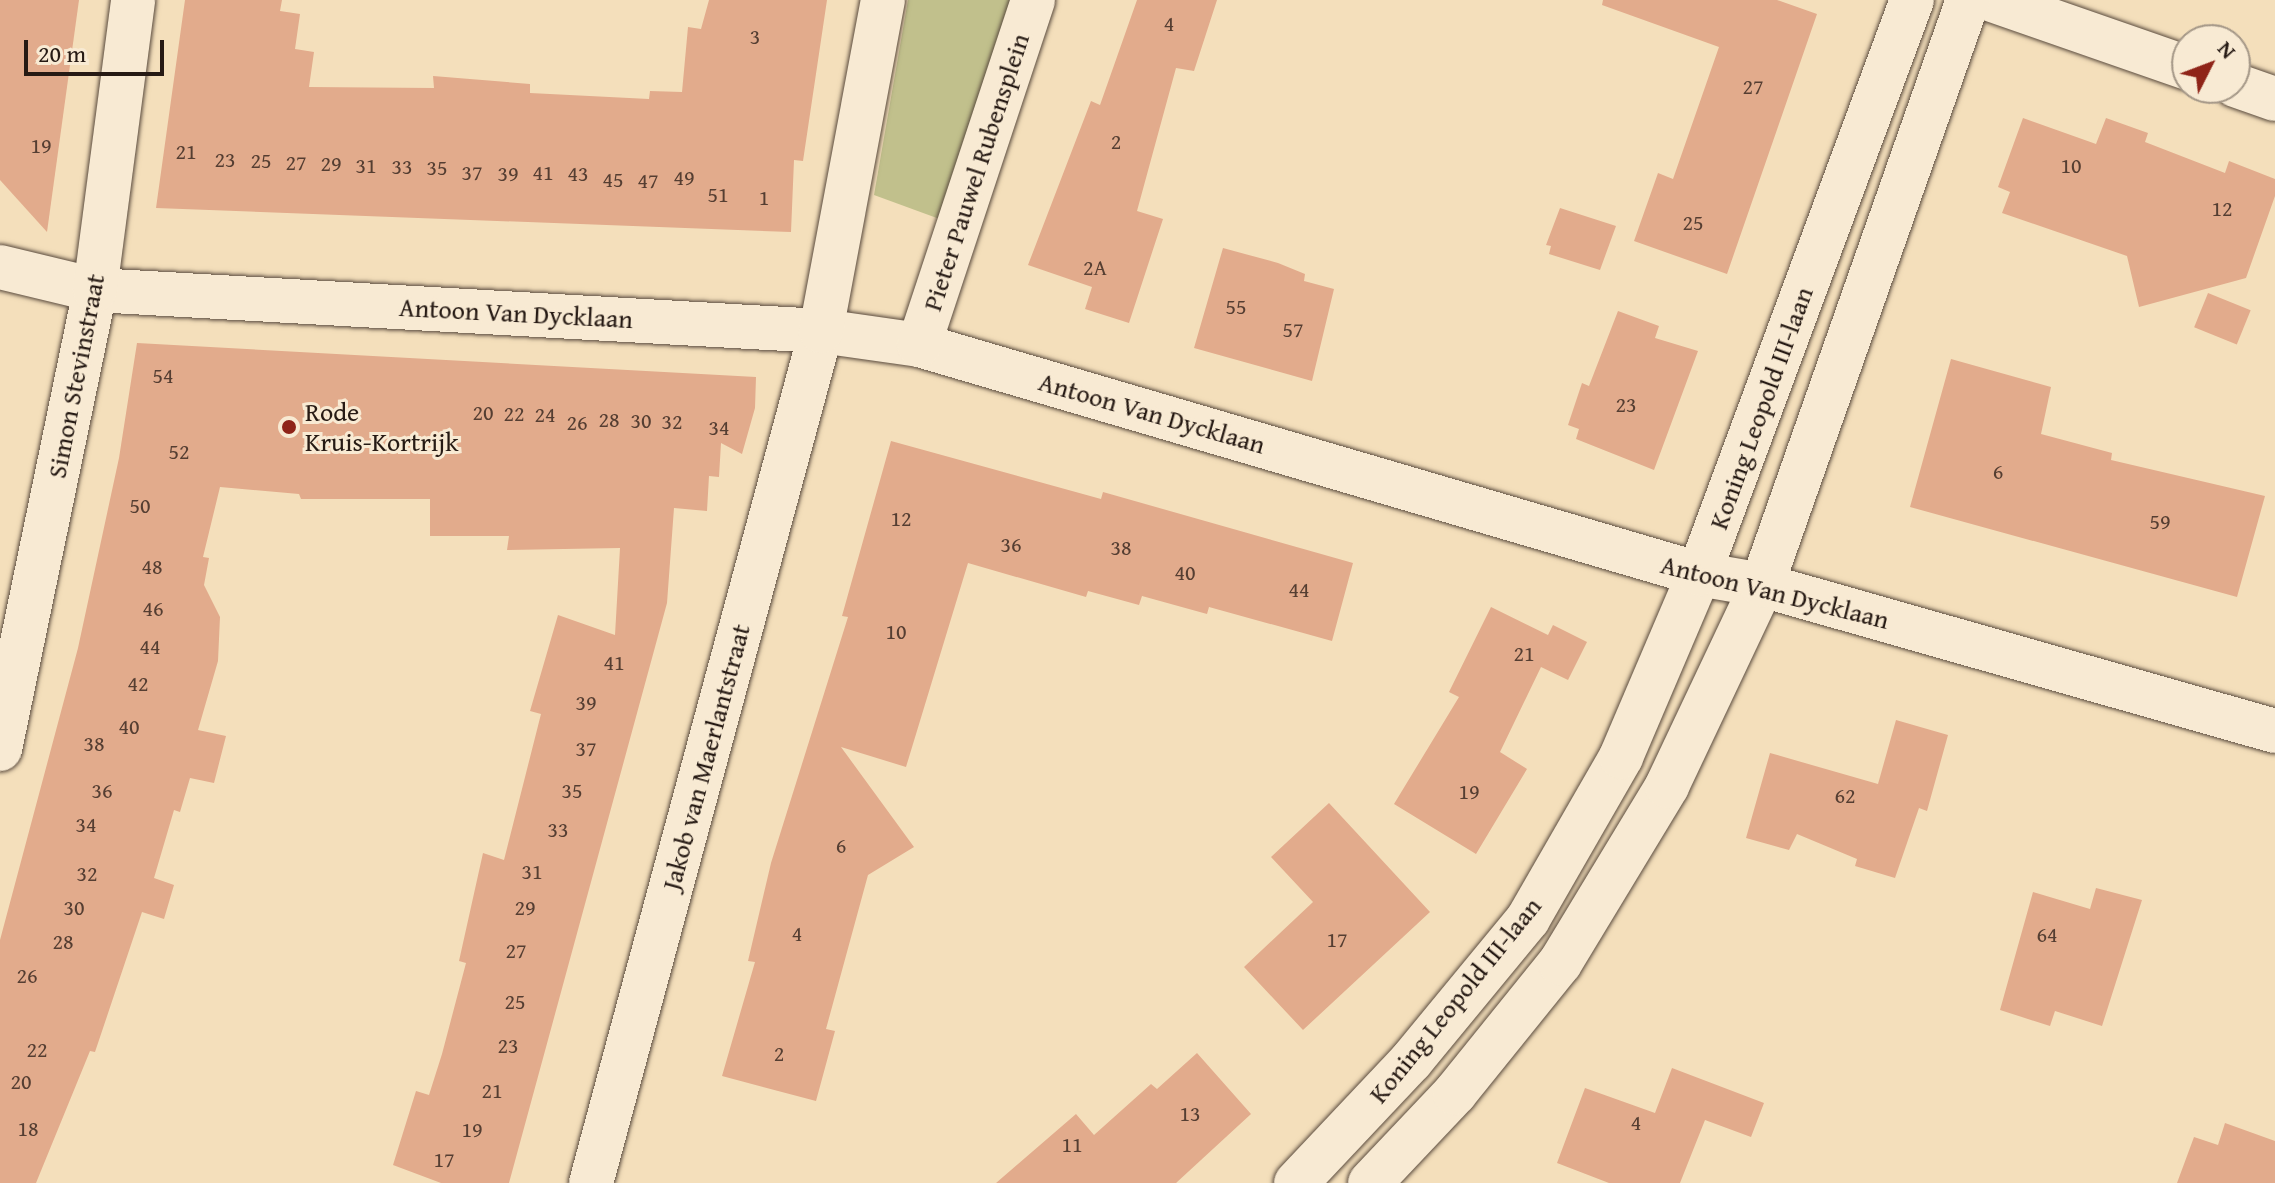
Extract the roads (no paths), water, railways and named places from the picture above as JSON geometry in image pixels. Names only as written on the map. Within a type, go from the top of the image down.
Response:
[{"type":"street","name":"Simon Stevinstraat","points":[[0,749],[95,290],[133,0]]},
{"type":"street","points":[[821,331],[883,0]]},
{"type":"street","name":"Pieter Pauwel Rubensplein","points":[[919,345],[1033,0]]},
{"type":"street","name":"Koning Leopold III-laan","points":[[1296,1183],[1411,1061],[1528,919],[1621,757],[1699,574],[1912,0]]},
{"type":"street","name":"Koning Leopold III-laan","points":[[1370,1183],[1455,1093],[1560,963],[1667,786],[1762,585],[1968,0]]},
{"type":"street","points":[[1992,0],[2171,62]]},
{"type":"street","points":[[2251,91],[2275,99]]},
{"type":"street","name":"Antoon Van Dycklaan","points":[[0,267],[95,290],[821,331],[919,345],[1699,574],[1762,585],[2275,731]]},
{"type":"street","name":"Jakob van Maerlantstraat","points":[[591,1183],[821,331]]},
{"type":"place","name":"Rode Kruis-Kortrijk","points":[[289,427]]}]
